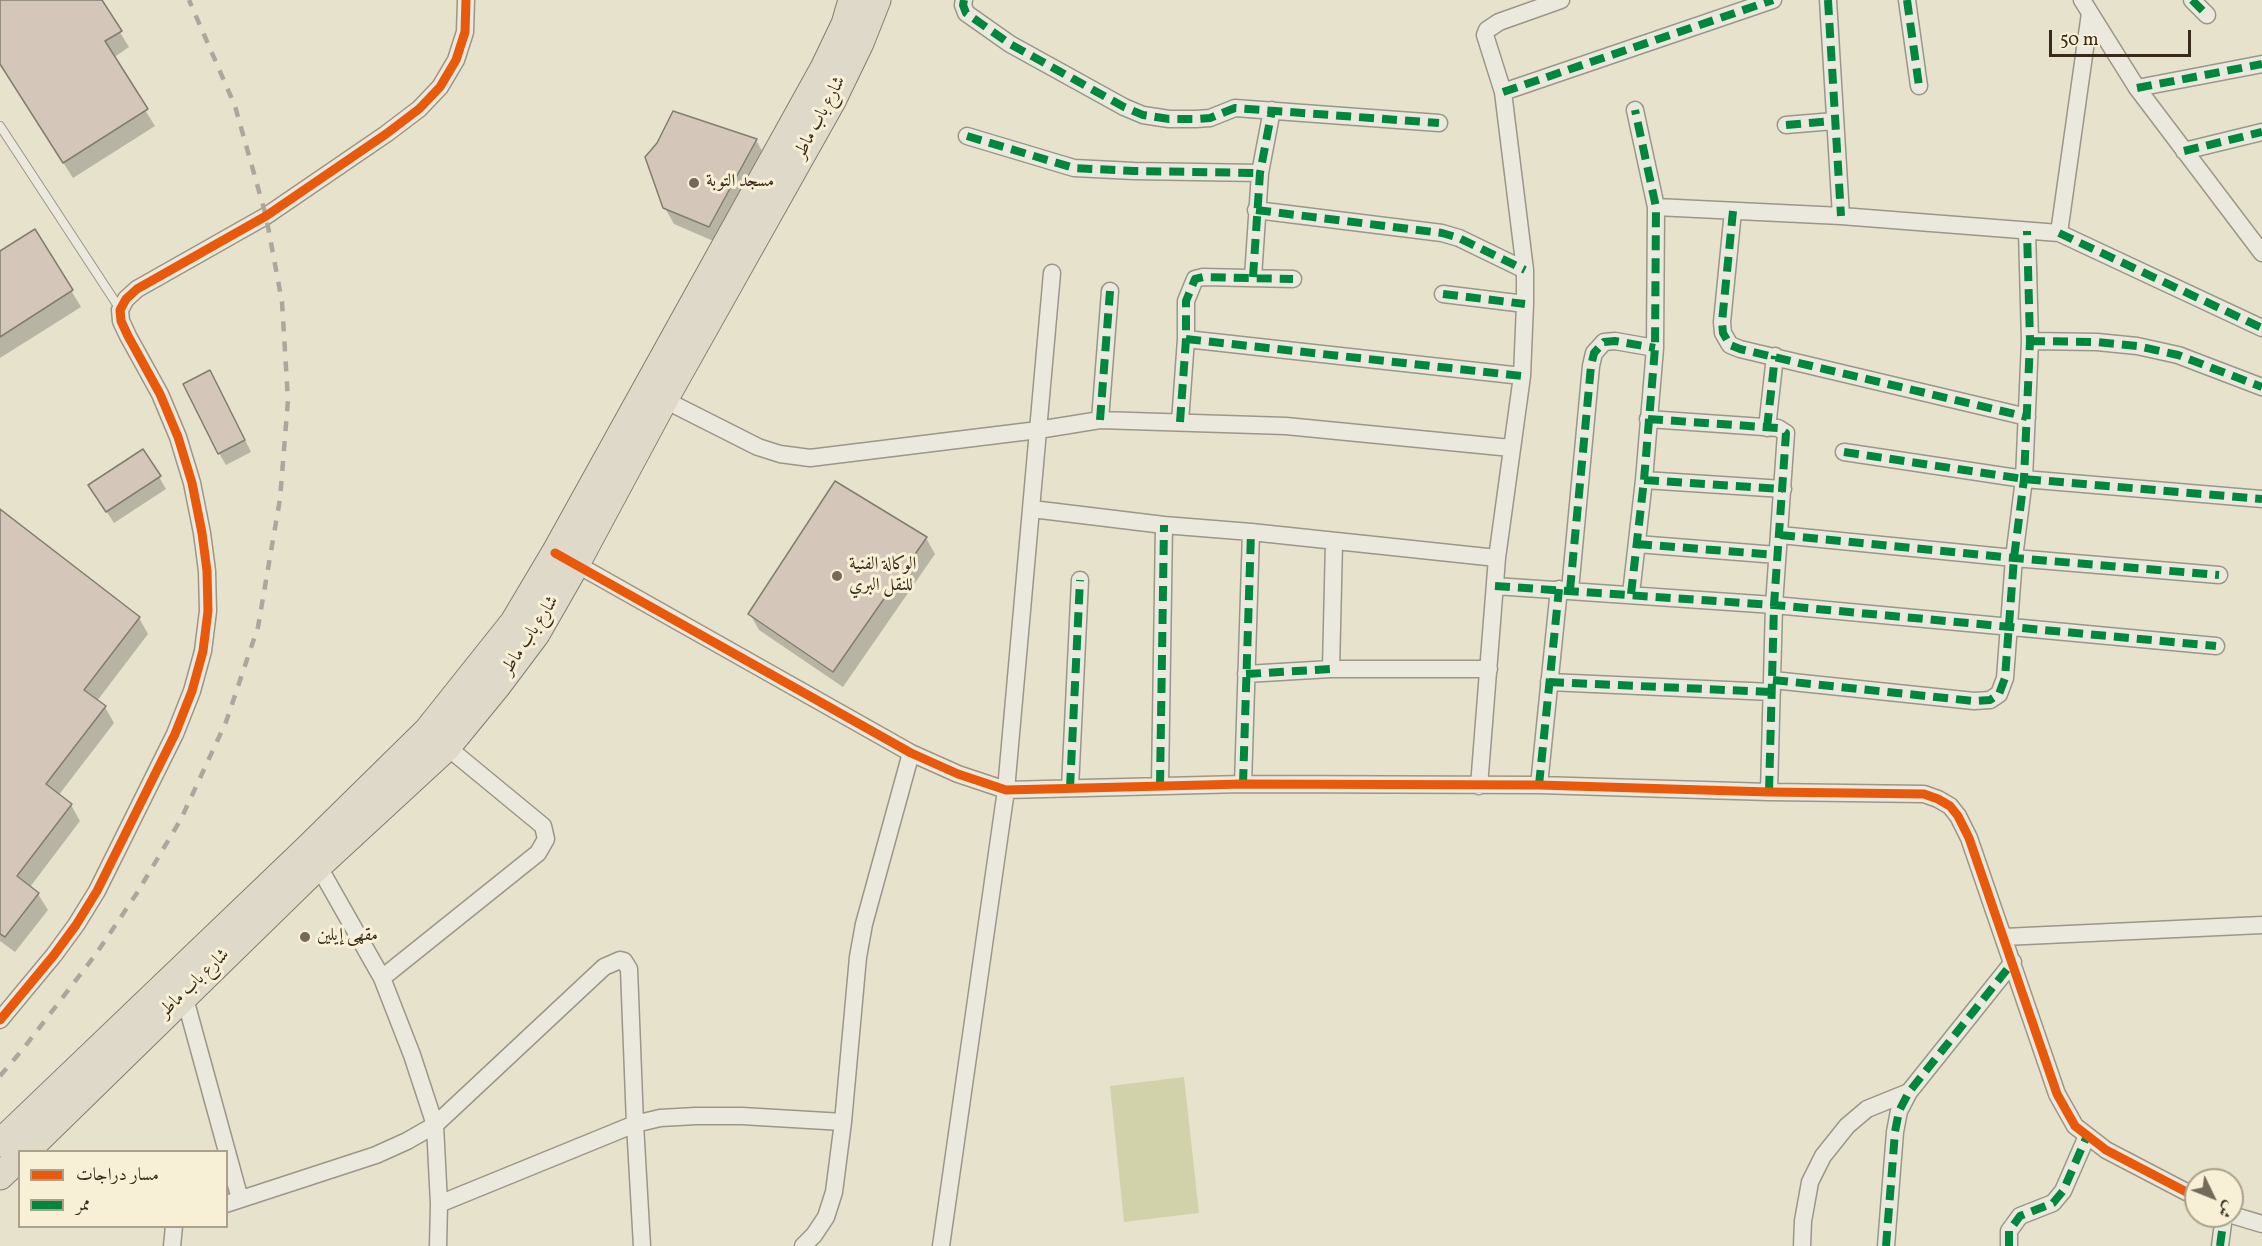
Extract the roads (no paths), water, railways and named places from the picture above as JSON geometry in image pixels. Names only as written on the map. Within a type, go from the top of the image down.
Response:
[{"type":"main road","name":"شارع باب ماطر","points":[[0,1143],[312,857],[437,738],[514,622],[566,558],[655,395],[824,68],[845,24],[852,0]]},
{"type":"main road","name":"شارع باب ماطر","points":[[655,395],[832,101],[860,44],[877,0]]},
{"type":"main road","name":"شارع باب ماطر","points":[[27,1150],[184,995],[312,857]]},
{"type":"main road","points":[[0,1176],[18,1158]]},
{"type":"street","points":[[0,1020],[54,955],[97,891],[175,734],[192,692],[203,651],[208,611],[207,571],[192,483],[178,437],[160,394],[121,321],[120,310],[137,290],[266,216],[419,109],[440,87],[456,60],[465,32],[466,0]]},
{"type":"street","points":[[964,0],[966,13],[1010,44],[1124,107],[1143,115],[1169,119],[1210,118],[1235,108],[1439,123]]},
{"type":"street","points":[[1479,786],[1497,558],[1522,376],[1525,304],[1525,270],[1503,92],[1486,43],[1487,30],[1499,22],[1561,0]]},
{"type":"street","points":[[1503,92],[1773,0]]},
{"type":"street","points":[[1828,0],[1841,216]]},
{"type":"street","points":[[1907,0],[1919,86]]},
{"type":"street","points":[[2192,0],[2207,15]]},
{"type":"street","points":[[2086,6],[2137,88],[2262,253]]},
{"type":"street","points":[[2059,233],[2086,6]]},
{"type":"street","points":[[2137,88],[2262,64]]},
{"type":"street","points":[[1253,277],[1260,173],[1272,110]]},
{"type":"street","points":[[1631,594],[1644,480],[1655,348],[1656,207],[1635,110]]},
{"type":"street","points":[[1786,125],[1834,121]]},
{"type":"street","points":[[2184,151],[2262,132]]},
{"type":"street","points":[[967,136],[1074,168],[1260,173]]},
{"type":"street","points":[[1656,207],[1841,216],[2059,233],[2262,328]]},
{"type":"street","points":[[1256,210],[1442,233],[1460,238],[1525,270]]},
{"type":"street","points":[[1733,211],[1723,333],[1730,345],[2027,417]]},
{"type":"street","points":[[1549,682],[1772,686],[1974,701],[1990,700],[1999,694],[2005,678],[2014,558],[2024,478],[2030,341],[2027,231]]},
{"type":"street","points":[[941,1246],[1006,790],[1052,273]]},
{"type":"street","points":[[1180,422],[1186,339],[1186,301],[1196,279],[1253,277],[1293,279]]},
{"type":"street","points":[[1100,420],[1110,291]]},
{"type":"street","points":[[1443,294],[1525,304]]},
{"type":"street","points":[[1186,339],[1522,376]]},
{"type":"street","points":[[1539,785],[1549,682],[1565,589],[1594,353],[1604,342],[1615,341],[1655,348]]},
{"type":"street","points":[[2030,341],[2097,342],[2137,346],[2178,355],[2262,387]]},
{"type":"street","points":[[1767,428],[1775,356]]},
{"type":"street","points":[[655,395],[758,447],[780,454],[810,458],[1038,430],[1100,420],[1286,426],[1511,448]]},
{"type":"street","points":[[1648,419],[1778,428],[1786,434],[1774,605],[1769,792]]},
{"type":"street","points":[[1844,452],[2024,478],[2262,499]]},
{"type":"street","points":[[1644,480],[1783,489]]},
{"type":"street","points":[[1032,509],[1164,525],[1497,558]]},
{"type":"street","points":[[1160,785],[1164,525]]},
{"type":"street","points":[[1243,784],[1251,532]]},
{"type":"street","points":[[1780,535],[2219,575]]},
{"type":"street","points":[[1331,669],[1334,542]]},
{"type":"street","points":[[1637,544],[1777,555]]},
{"type":"street","points":[[566,558],[911,753],[958,774],[1006,790],[1243,784],[1539,785],[1924,794],[1950,806],[1969,838],[2057,1095],[2075,1126],[2106,1150],[2184,1191]]},
{"type":"street","points":[[1070,788],[1080,580]]},
{"type":"street","points":[[1495,586],[1774,605],[2216,646]]},
{"type":"street","points":[[1246,674],[1331,669],[1489,669]]},
{"type":"street","points":[[382,978],[538,853],[546,839],[543,826],[437,738]]},
{"type":"street","points":[[803,1246],[826,1217],[834,1192],[843,1122],[858,957],[864,924],[911,753]]},
{"type":"street","points":[[312,857],[382,978],[412,1055],[435,1125],[439,1204],[438,1246]]},
{"type":"street","points":[[2004,937],[2262,925]]},
{"type":"street","points":[[228,1180],[233,1201],[376,1155],[407,1141],[435,1125],[604,968],[620,960],[624,961],[629,969],[642,1246]]},
{"type":"street","points":[[1886,1246],[1895,1132],[1899,1111],[1909,1092],[2013,962]]},
{"type":"street","points":[[184,995],[221,1150]]},
{"type":"street","points":[[1802,1246],[1803,1221],[1810,1182],[1823,1156],[1847,1126],[1867,1109],[1909,1092]]},
{"type":"street","points":[[439,1204],[635,1124],[660,1118],[696,1116],[843,1122]]},
{"type":"street","points":[[2008,1246],[2009,1231],[2020,1216],[2053,1203],[2063,1191],[2087,1136]]},
{"type":"street","points":[[2244,1219],[2262,1224]]},
{"type":"street","points":[[172,1246],[174,1228]]},
{"type":"street","points":[[2220,1246],[2222,1228]]},
{"type":"lane","points":[[0,126],[120,310]]},
{"type":"railway","points":[[0,1076],[96,954],[137,893],[181,819],[226,722],[258,627],[280,499],[288,400],[282,302],[266,216],[235,106],[189,0]]},
{"type":"place","name":"مسجد التوبة","points":[[694,183]]},
{"type":"place","name":"الوكالة الفنية للنقل البري","points":[[837,576]]},
{"type":"place","name":"مقهى إيلين","points":[[305,937]]}]
